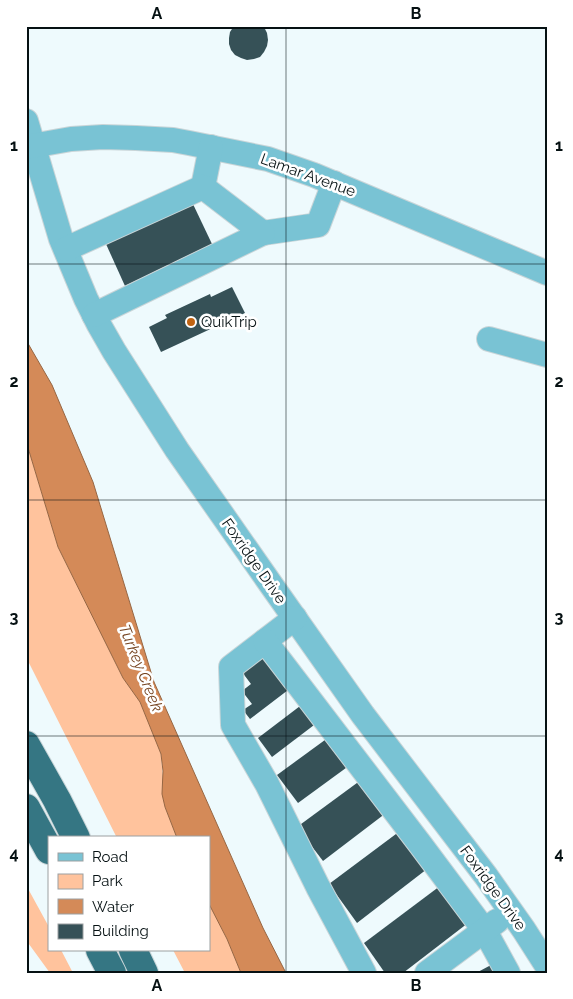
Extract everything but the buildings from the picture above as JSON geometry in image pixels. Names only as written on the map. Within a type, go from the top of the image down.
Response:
[{"type":"highway","points":[[26,726],[57,800]]},
{"type":"highway","points":[[26,745],[75,836]]},
{"type":"highway","points":[[26,808],[48,848]]},
{"type":"highway","points":[[101,952],[112,973]]},
{"type":"highway","points":[[134,952],[144,973]]},
{"type":"street","name":"Foxridge Drive","points":[[26,121],[30,146],[61,240],[94,315],[118,358],[178,450],[295,618],[364,715],[486,876],[547,966]]},
{"type":"street","name":"Lamar Avenue","points":[[30,146],[63,140],[103,137],[173,140],[211,146],[268,159],[334,183],[547,273]]},
{"type":"street","points":[[203,187],[211,146]]},
{"type":"street","points":[[94,315],[263,233],[318,226],[334,183]]},
{"type":"street","points":[[66,249],[203,187]]},
{"type":"street","points":[[203,187],[263,233]]},
{"type":"street","points":[[489,339],[547,355]]},
{"type":"street","points":[[295,618],[231,667],[233,725],[267,784],[318,887],[364,973]]},
{"type":"street","points":[[265,641],[485,931],[508,973]]},
{"type":"street","points":[[428,973],[511,911]]},
{"type":"green space","points":[[26,441],[58,547],[123,678],[140,702],[161,754],[165,807],[176,836],[116,836],[26,657]]},
{"type":"green space","points":[[26,885],[48,925],[48,952],[62,952],[73,973],[50,973],[26,940]]},
{"type":"green space","points":[[210,906],[227,939],[241,973],[185,973],[174,952],[210,952]]},
{"type":"water","name":"Turkey Creek","points":[[26,340],[52,385],[93,482],[154,682],[263,928],[286,973],[241,973],[227,939],[210,906],[210,836],[176,836],[162,794],[163,771],[161,754],[140,702],[123,678],[58,547],[26,441]]},
{"type":"place","name":"QuikTrip","points":[[191,322]]}]
